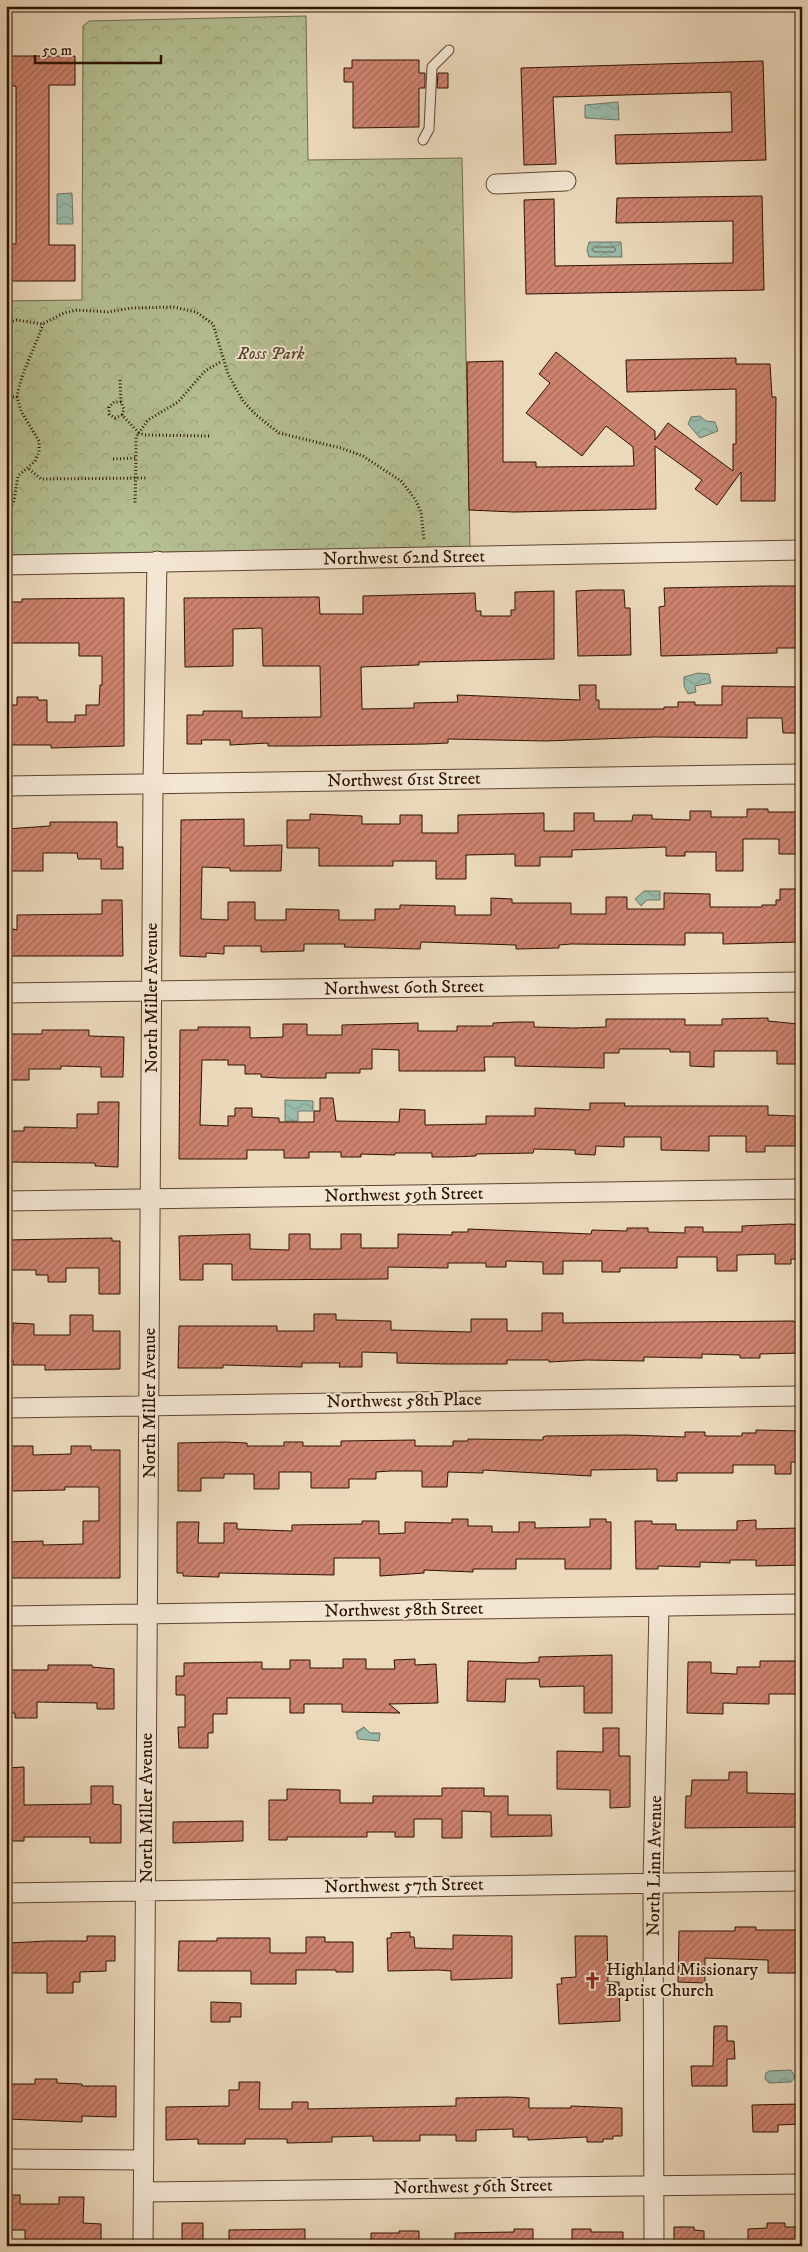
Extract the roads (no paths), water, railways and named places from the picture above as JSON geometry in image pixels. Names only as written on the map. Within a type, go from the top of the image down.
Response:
[{"type":"street","points":[[496,184],[566,181]]},
{"type":"street","name":"Northwest 62nd Street","points":[[6,565],[802,550]]},
{"type":"street","name":"North Miller Avenue","points":[[144,2246],[153,784],[157,561]]},
{"type":"street","name":"Northwest 61st Street","points":[[6,786],[802,774]]},
{"type":"street","name":"Northwest 60th Street","points":[[6,993],[802,982]]},
{"type":"street","name":"Northwest 59th Street","points":[[6,1201],[802,1189]]},
{"type":"street","name":"Northwest 58th Place","points":[[6,1408],[802,1396]]},
{"type":"street","name":"Northwest 58th Street","points":[[6,1616],[148,1612],[802,1604]]},
{"type":"street","name":"North Linn Avenue","points":[[654,2246],[653,1882],[659,1607]]},
{"type":"street","name":"Northwest 57th Street","points":[[6,1893],[802,1881]]},
{"type":"street","points":[[6,2159],[144,2160]]},
{"type":"street","name":"Northwest 56th Street","points":[[144,2192],[802,2184]]},
{"type":"lane","points":[[423,140],[429,129],[432,68],[449,50]]},
{"type":"water","points":[[618,102],[619,120],[585,118],[585,105]]},
{"type":"water","points":[[72,193],[73,224],[57,224],[57,194]]},
{"type":"water","points":[[589,242],[621,242],[622,257],[589,257],[587,250]]},
{"type":"water","points":[[700,416],[706,421],[715,422],[718,431],[700,438],[688,424],[691,417]]},
{"type":"water","points":[[698,673],[709,674],[711,683],[695,686],[696,692],[688,694],[684,686],[684,677]]},
{"type":"water","points":[[644,891],[660,891],[660,900],[647,900],[641,906],[635,899]]},
{"type":"water","points":[[285,1100],[313,1101],[313,1111],[298,1111],[298,1121],[285,1121]]},
{"type":"water","points":[[364,1727],[370,1733],[380,1733],[379,1741],[358,1739],[356,1732]]},
{"type":"water","points":[[791,2070],[795,2077],[791,2082],[769,2083],[765,2079],[766,2073],[769,2071]]},
{"type":"place","name":"Highland Missionary Baptist Church","points":[[592,1980]]},
{"type":"park label","name":"Ross Park","points":[[271,354]]}]
